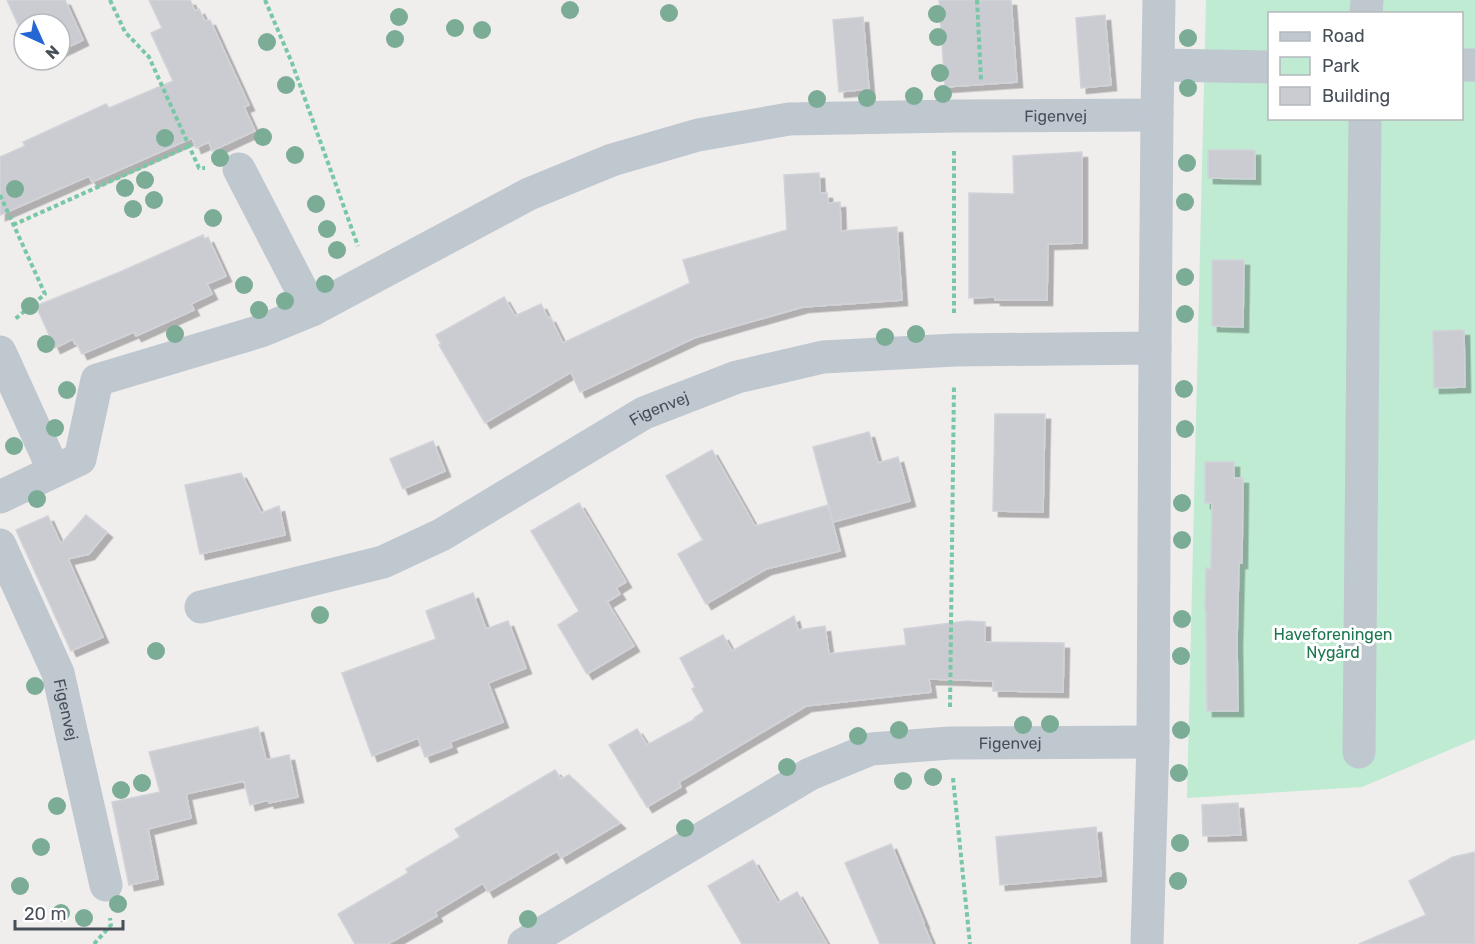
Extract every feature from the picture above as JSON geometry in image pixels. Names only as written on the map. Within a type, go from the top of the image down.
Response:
[{"type":"street","points":[[1147,944],[1152,742],[1160,0]]},
{"type":"street","points":[[1158,64],[1268,67]]},
{"type":"street","name":"Figenvej","points":[[0,497],[80,459],[97,380],[261,331],[312,310],[529,194],[612,160],[687,138],[789,119],[1157,115]]},
{"type":"street","points":[[1359,752],[1365,120]]},
{"type":"street","points":[[239,169],[312,310]]},
{"type":"street","points":[[4,338],[54,471]]},
{"type":"street","name":"Figenvej","points":[[201,607],[384,562],[441,535],[644,413],[738,377],[823,357],[955,350],[1155,348]]},
{"type":"street","name":"Figenvej","points":[[0,545],[58,673],[106,885]]},
{"type":"street","name":"Figenvej","points":[[524,944],[810,774],[871,749],[950,743],[1152,742]]},
{"type":"path","points":[[110,0],[125,32],[149,57],[199,168],[239,169]]},
{"type":"path","points":[[265,0],[292,63],[370,279]]},
{"type":"path","points":[[970,944],[950,743],[955,350],[977,0]]},
{"type":"path","points":[[13,225],[189,146]]},
{"type":"path","points":[[0,195],[45,294],[4,338]]},
{"type":"green space","name":"Haveforeningen Nygård","points":[[1206,0],[1475,0],[1475,739],[1362,787],[1187,798]]},
{"type":"building","points":[[7,0],[65,0],[70,12],[12,12]]},
{"type":"building","points":[[149,0],[190,0],[195,11],[199,9],[205,21],[210,20],[249,105],[244,107],[255,131],[212,151],[209,142],[196,148],[192,138],[92,182],[89,176],[0,215],[0,157],[25,146],[23,142],[106,104],[109,108],[173,81],[151,33],[162,28]]},
{"type":"building","points":[[939,0],[1011,0],[1017,82],[945,87]]},
{"type":"building","points":[[1105,15],[1111,85],[1081,88],[1076,18]]},
{"type":"building","points":[[72,16],[83,40],[72,45]]},
{"type":"building","points":[[863,17],[869,89],[839,92],[833,20]]},
{"type":"building","points":[[1208,150],[1255,150],[1255,179],[1208,178]]},
{"type":"building","points":[[1082,152],[1082,243],[1048,244],[1047,300],[969,298],[969,193],[1014,194],[1013,156]]},
{"type":"building","points":[[819,173],[820,193],[827,193],[828,203],[840,202],[841,231],[897,227],[902,300],[803,307],[694,338],[580,392],[571,372],[485,423],[439,345],[441,344],[436,335],[504,297],[515,316],[541,304],[563,343],[690,283],[683,260],[787,230],[784,175]]},
{"type":"building","points":[[203,235],[205,239],[208,237],[226,276],[207,284],[212,294],[191,304],[194,310],[136,336],[134,332],[82,354],[73,339],[55,348],[36,306]]},
{"type":"building","points":[[1212,260],[1244,260],[1243,327],[1212,326]]},
{"type":"building","points":[[1464,330],[1465,387],[1434,388],[1433,331]]},
{"type":"building","points":[[995,414],[1045,414],[1043,512],[993,511]]},
{"type":"building","points":[[869,432],[878,463],[898,457],[910,501],[833,522],[813,447]]},
{"type":"building","points":[[433,441],[445,471],[403,489],[390,459]]},
{"type":"building","points":[[712,450],[755,526],[828,505],[840,551],[766,569],[706,604],[678,554],[703,540],[666,476]]},
{"type":"building","points":[[1205,462],[1234,462],[1234,478],[1243,478],[1242,563],[1239,563],[1237,641],[1238,711],[1207,711],[1206,568],[1211,569],[1212,503],[1205,503]]},
{"type":"building","points":[[241,473],[261,513],[279,506],[285,535],[200,554],[185,485]]},
{"type":"building","points":[[579,503],[626,582],[616,588],[620,594],[607,602],[634,646],[587,674],[558,625],[579,611],[531,531]]},
{"type":"building","points":[[86,515],[107,532],[89,554],[68,559],[103,637],[71,651],[16,530],[48,516],[61,544]]},
{"type":"building","points":[[473,593],[486,629],[508,621],[526,668],[488,683],[503,722],[450,742],[452,747],[425,757],[418,738],[372,756],[342,673],[436,639],[426,611]]},
{"type":"building","points":[[794,616],[798,630],[825,626],[829,654],[906,645],[904,629],[967,621],[985,622],[985,642],[1064,643],[1063,692],[993,691],[993,681],[929,679],[931,692],[806,706],[679,782],[681,787],[647,807],[609,745],[637,729],[647,745],[695,719],[704,711],[692,689],[695,687],[680,658],[723,635],[732,651]]},
{"type":"building","points":[[258,727],[266,760],[289,755],[298,797],[269,803],[268,800],[250,805],[244,781],[186,794],[191,818],[148,829],[158,879],[129,885],[112,802],[160,792],[149,752]]},
{"type":"building","points":[[555,770],[561,779],[569,775],[620,823],[561,858],[557,851],[488,892],[483,883],[435,912],[437,916],[388,944],[355,944],[338,914],[408,873],[406,869],[460,837],[455,829]]},
{"type":"building","points":[[1238,803],[1241,835],[1203,836],[1202,805]]},
{"type":"building","points":[[1096,827],[1101,876],[1000,885],[996,837]]},
{"type":"building","points":[[891,844],[932,944],[880,944],[845,863]]},
{"type":"building","points":[[1475,852],[1475,944],[1359,944],[1426,915],[1409,881],[1453,857]]},
{"type":"building","points":[[753,860],[778,903],[797,892],[827,944],[742,944],[708,886]]}]
